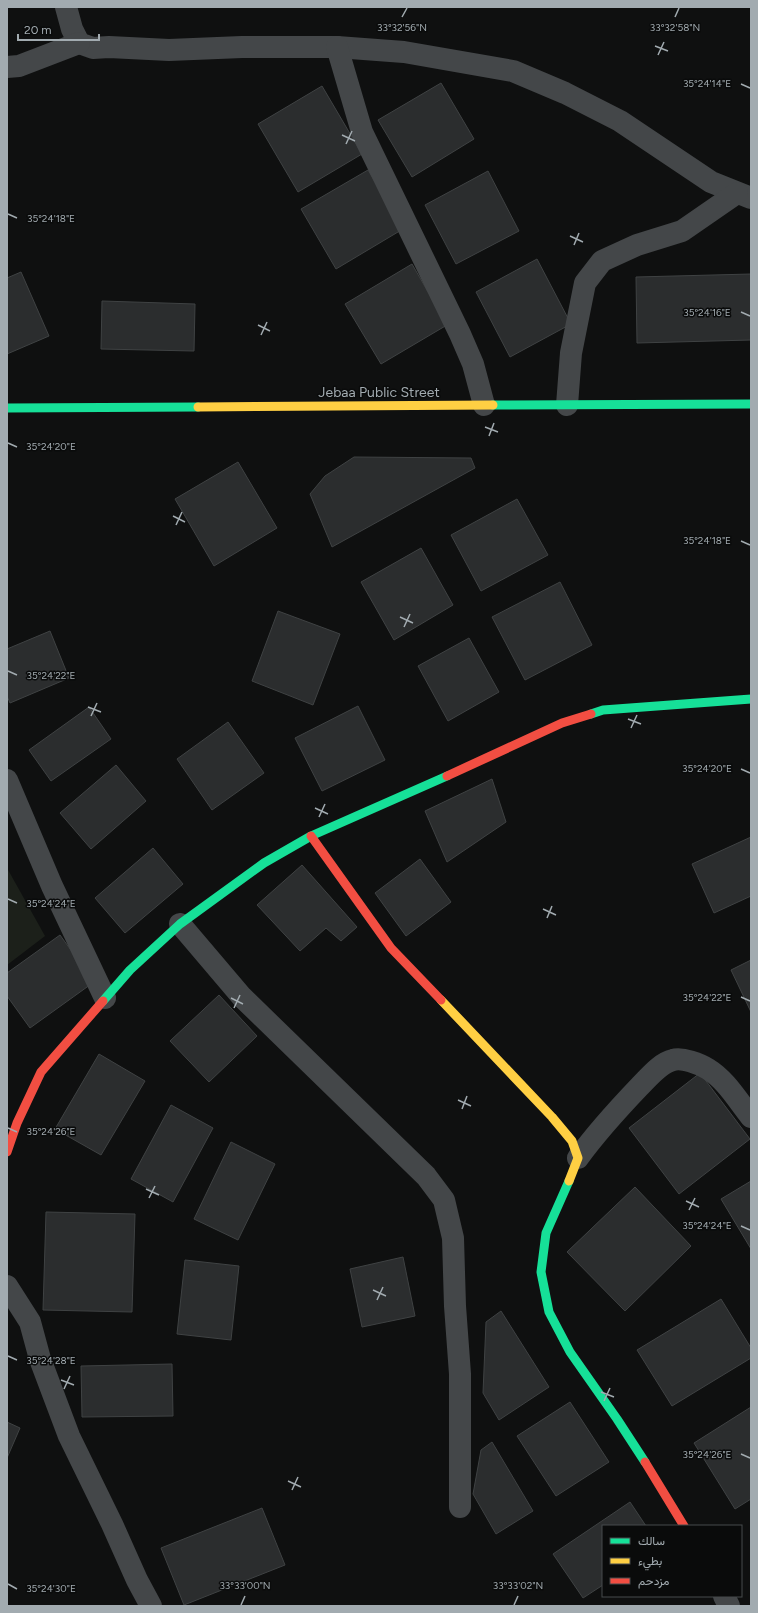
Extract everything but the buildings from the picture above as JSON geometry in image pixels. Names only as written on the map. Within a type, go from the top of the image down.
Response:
[{"type":"street","points":[[66,7],[72,29],[79,43]]},
{"type":"street","points":[[7,67],[19,66],[79,43],[93,48],[109,47],[169,50],[242,47],[337,46],[404,52],[513,71],[565,93],[620,121],[711,182],[744,196]]},
{"type":"street","points":[[337,46],[362,132],[460,334],[473,364],[484,405]]},
{"type":"street","points":[[567,405],[571,353],[586,283],[602,261],[637,246],[682,231],[744,196]]},
{"type":"street","name":"Jebaa Public Street","points":[[7,408],[751,404]]},
{"type":"street","points":[[7,1152],[17,1123],[41,1072],[105,998],[130,970],[180,924],[264,863],[311,836],[428,785],[555,726],[603,710],[751,699]]},
{"type":"street","points":[[7,780],[52,886],[105,998]]},
{"type":"street","points":[[311,836],[391,948],[552,1117],[572,1141],[578,1158]]},
{"type":"street","points":[[180,924],[242,997],[426,1176],[444,1200],[453,1238],[455,1306],[460,1374],[460,1507]]},
{"type":"street","points":[[683,1525],[621,1425],[570,1352],[549,1312],[541,1272],[546,1233],[578,1158],[615,1111],[656,1070],[674,1059],[693,1062],[709,1070],[723,1082],[751,1117]]},
{"type":"street","points":[[7,1286],[30,1322],[40,1358],[69,1436],[112,1524],[137,1580],[151,1606]]},
{"type":"street","points":[[724,1597],[729,1606]]},
{"type":"shaded area","points":[[7,868],[45,936],[7,965]]},
{"type":"traffic: fast","points":[[493,405],[751,404]]},
{"type":"traffic: fast","points":[[7,408],[198,407]]},
{"type":"traffic: fast","points":[[591,714],[603,710],[751,699]]},
{"type":"traffic: fast","points":[[103,1001],[130,970],[180,924],[264,863],[311,836],[447,776]]},
{"type":"traffic: fast","points":[[569,1181],[546,1233],[541,1272],[549,1312],[570,1352],[645,1462]]},
{"type":"traffic: slow","points":[[198,407],[493,405]]},
{"type":"traffic: slow","points":[[441,1000],[552,1117],[572,1141],[578,1158],[569,1181]]},
{"type":"traffic: jam","points":[[447,776],[562,723],[591,714]]},
{"type":"traffic: jam","points":[[311,836],[391,948],[441,1000]]},
{"type":"traffic: jam","points":[[7,1152],[17,1123],[41,1072],[103,1001]]},
{"type":"traffic: jam","points":[[645,1462],[683,1525]]}]
